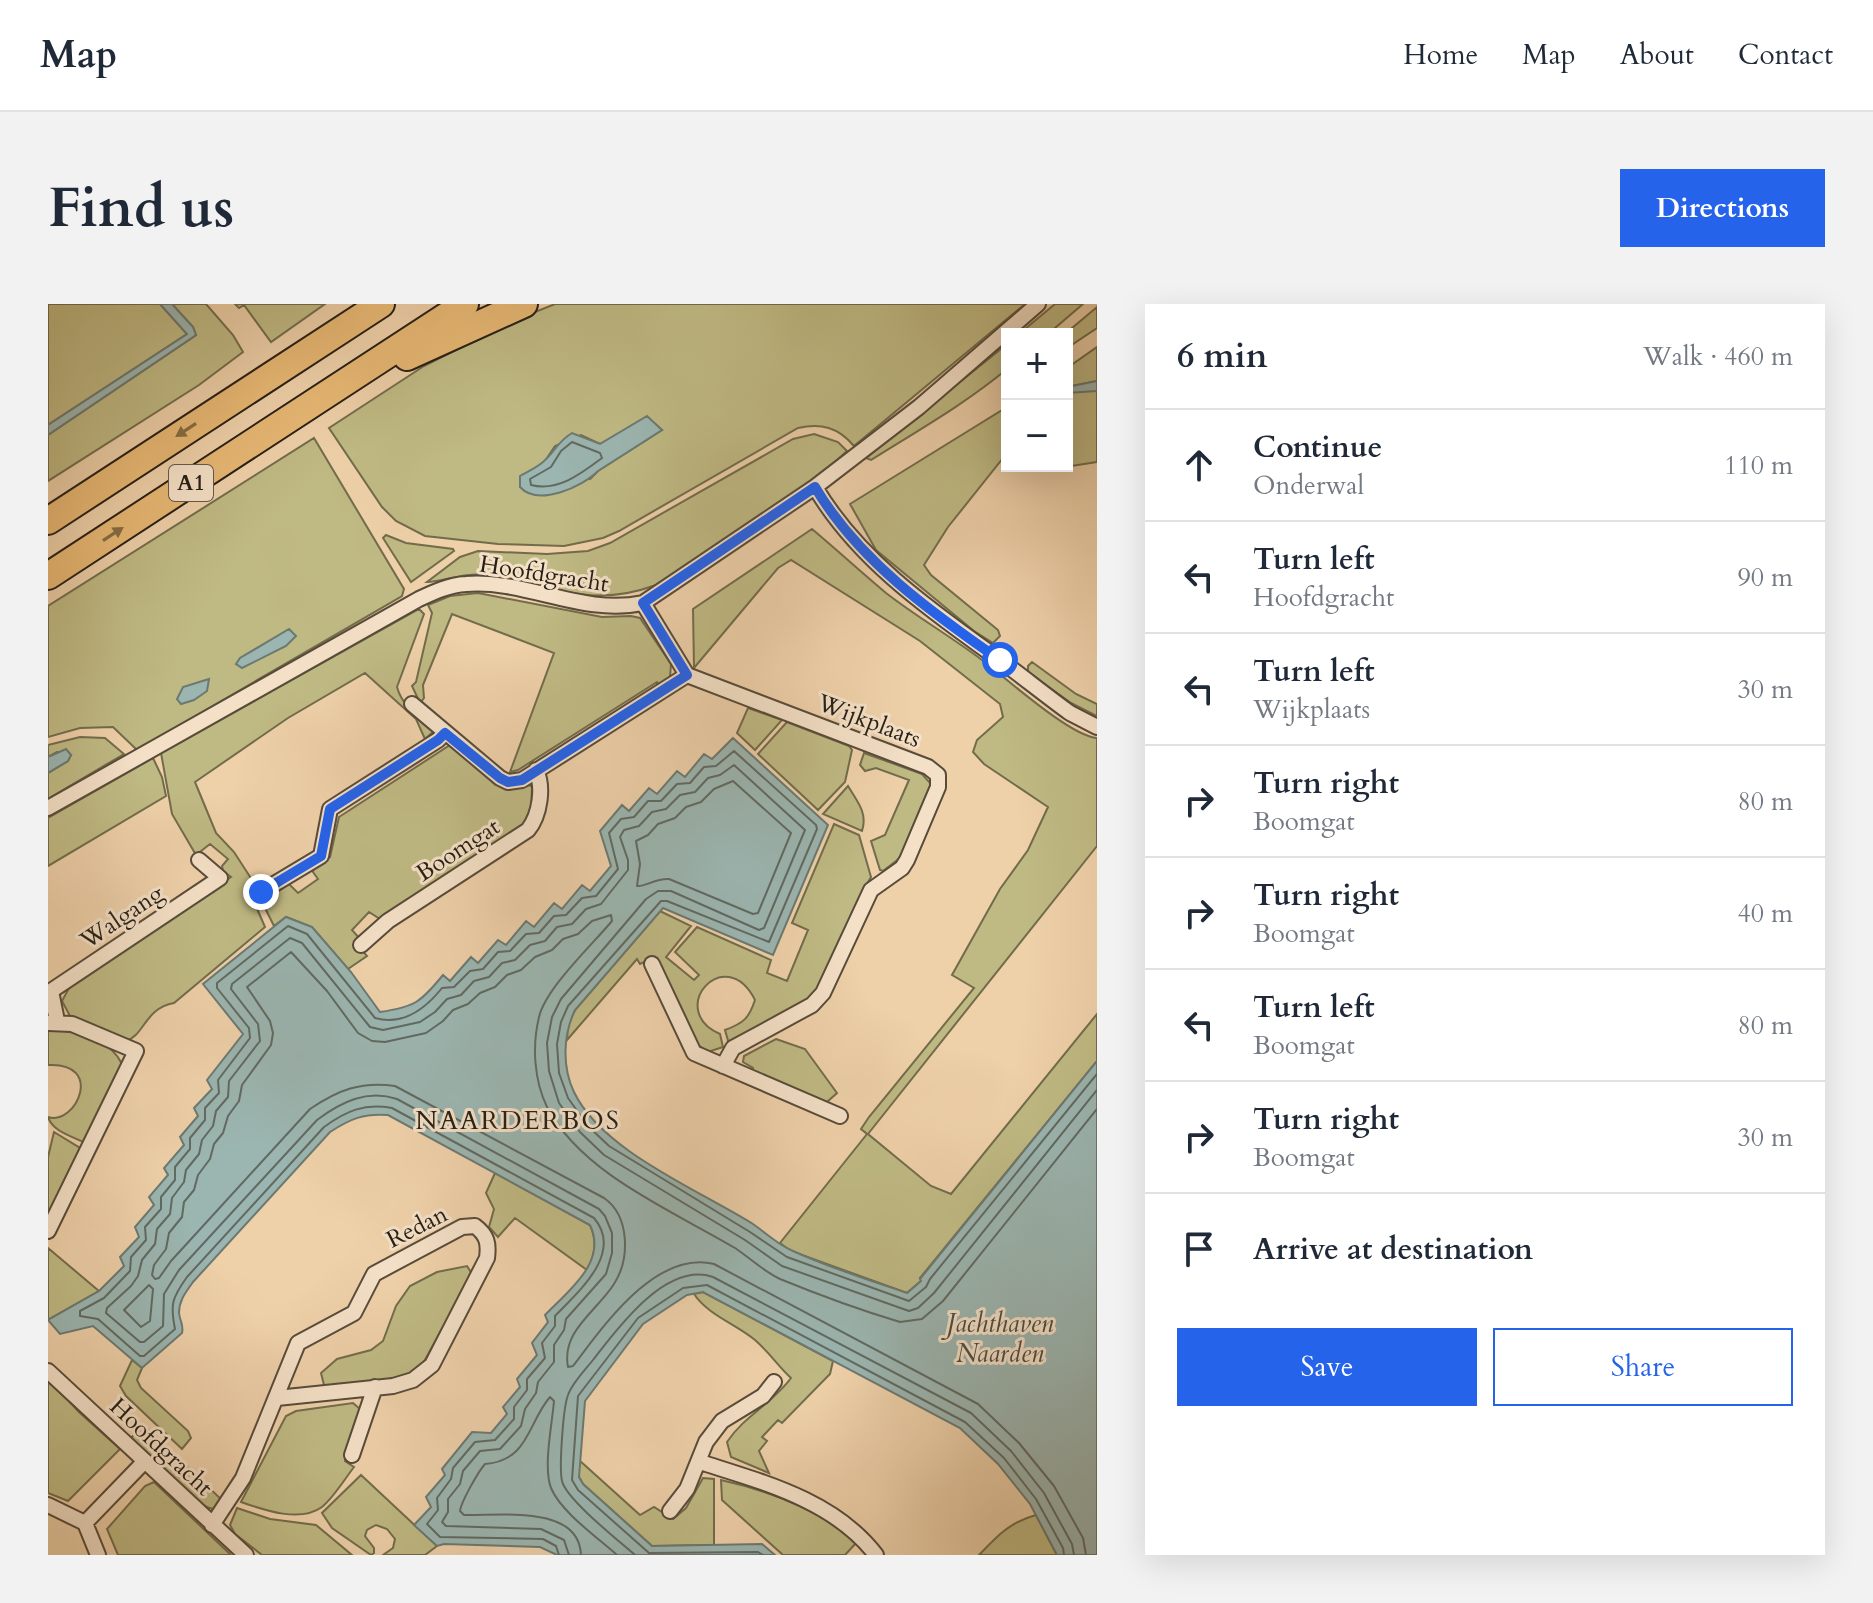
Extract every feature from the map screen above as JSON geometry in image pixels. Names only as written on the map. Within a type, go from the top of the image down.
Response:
[{"type":"highway","name":"A1","points":[[251,388],[356,304]]},
{"type":"highway","name":"A1","points":[[48,521],[381,304]]},
{"type":"highway","name":"A1","points":[[48,576],[465,304]]},
{"type":"highway","name":"A1","points":[[334,389],[524,304]]},
{"type":"street","name":"Hoofdgracht","points":[[48,808],[439,589],[477,584],[610,608],[643,603],[815,487],[919,407],[1038,304]]},
{"type":"street","points":[[815,487],[859,545],[915,596],[1070,713],[1097,727]]},
{"type":"street","points":[[643,603],[687,675]]},
{"type":"street","name":"Boomgat","points":[[412,704],[508,782],[522,780],[687,675]]},
{"type":"street","name":"Wijkplaats","points":[[687,675],[928,767],[938,775],[938,787],[907,860],[902,868],[871,890],[823,993],[812,1005],[733,1048],[723,1066]]},
{"type":"street","points":[[261,892],[321,856],[330,809],[445,733]]},
{"type":"street","name":"Boomgat","points":[[361,945],[388,921],[528,830],[536,815],[542,781],[536,770]]},
{"type":"street","name":"Walgang","points":[[48,1231],[136,1051],[72,1024],[52,1022],[51,991],[220,878],[199,860]]},
{"type":"street","points":[[652,964],[694,1053],[840,1116]]},
{"type":"street","name":"Redan","points":[[212,1525],[243,1478],[298,1343],[354,1313],[374,1274],[462,1227],[475,1226],[484,1233],[489,1244],[487,1258],[432,1365],[413,1380],[393,1386],[277,1398]]},
{"type":"street","name":"Hoofdgracht","points":[[48,1371],[246,1555]]},
{"type":"street","points":[[670,1511],[687,1489],[706,1442],[722,1421],[763,1396],[774,1382]]},
{"type":"street","points":[[352,1455],[375,1387]]},
{"type":"street","points":[[85,1523],[144,1462]]},
{"type":"street","points":[[700,1462],[786,1490],[844,1522],[864,1539],[876,1555]]},
{"type":"street","points":[[48,1505],[85,1523],[98,1555]]},
{"type":"shaded area","points":[[48,304],[160,304],[187,334],[48,425]]},
{"type":"shaded area","points":[[172,304],[206,304],[233,335],[243,352],[199,385],[48,481],[48,435],[196,335],[193,327]]},
{"type":"shaded area","points":[[235,304],[325,304],[271,342],[244,305],[239,308]]},
{"type":"shaded area","points":[[555,304],[1025,304],[854,446],[842,434],[829,428],[798,428],[603,538],[564,546],[498,544],[425,536],[396,521],[382,507],[329,428],[424,366],[515,320]],"holes":[[[647,417],[662,430],[590,479],[545,461],[555,446],[581,435],[600,444]]]},
{"type":"shaded area","points":[[1055,304],[1083,304],[1055,328],[1026,328]]},
{"type":"shaded area","points":[[1097,307],[1097,328],[1073,344],[1072,328]]},
{"type":"shaded area","points":[[1097,347],[1097,381],[1073,386],[1073,364]]},
{"type":"shaded area","points":[[1001,349],[1001,374],[923,428],[871,460],[866,458]]},
{"type":"shaded area","points":[[1073,391],[1097,391],[1097,462],[1073,466]]},
{"type":"shaded area","points":[[1001,411],[1001,461],[948,527],[924,565],[931,575],[998,630],[1000,636],[993,643],[974,631],[876,550],[850,504]]},
{"type":"shaded area","points":[[814,434],[838,442],[847,451],[811,484],[656,585],[632,592],[590,595],[486,575],[427,582],[460,557],[478,551],[547,554],[588,551],[610,543],[793,439]]},
{"type":"shaded area","points":[[314,438],[404,589],[402,596],[137,750],[113,727],[80,728],[48,737],[48,606]]},
{"type":"shaded area","points":[[812,529],[886,593],[982,660],[1038,705],[1071,728],[1097,738],[1097,846],[868,1134],[931,1186],[951,1194],[1097,1014],[1097,1061],[920,1278],[922,1280],[907,1293],[791,1251],[780,1243],[867,1134],[861,1129],[869,1117],[974,988],[952,975],[1000,889],[1028,850],[1048,807],[984,764],[973,752],[977,740],[1003,717],[1000,704],[920,641],[791,560],[778,568],[694,668],[693,609]]},
{"type":"shaded area","points":[[386,535],[406,543],[454,551],[411,582],[383,538]]},
{"type":"shaded area","points":[[478,593],[602,617],[640,618],[671,664],[670,677],[660,686],[657,682],[518,770],[510,772],[554,653],[452,614],[423,685],[424,698],[420,703],[412,686],[416,682],[432,613],[428,605],[450,596]]},
{"type":"shaded area","points":[[419,609],[424,614],[397,687],[407,706],[434,731],[425,739],[416,719],[365,673],[288,718],[195,782],[216,833],[234,852],[256,886],[253,889],[259,900],[255,904],[265,927],[174,1003],[157,1010],[137,1034],[126,1041],[70,1016],[62,1001],[69,988],[231,877],[222,866],[228,859],[210,844],[196,855],[172,814],[161,753]]},
{"type":"shaded area","points":[[1032,662],[1076,694],[1097,704],[1097,716],[1071,703],[1028,672]]},
{"type":"shaded area","points":[[748,708],[782,720],[755,750],[737,733]]},
{"type":"shaded area","points":[[787,722],[849,746],[852,750],[845,782],[818,810],[758,754]]},
{"type":"shaded area","points":[[80,737],[105,738],[124,754],[48,799],[48,773],[68,761],[71,755],[57,752],[48,757],[48,745]]},
{"type":"shaded area","points":[[450,745],[505,788],[532,787],[531,813],[524,826],[380,919],[369,912],[352,930],[360,939],[356,943],[367,956],[348,969],[312,927],[286,917],[274,926],[262,902],[289,884],[298,893],[318,879],[313,872],[314,867],[330,857],[339,817]]},
{"type":"shaded area","points":[[864,753],[922,774],[931,784],[900,858],[883,871],[880,870],[871,841],[885,835],[909,780],[876,768],[865,771],[860,765]]},
{"type":"shaded area","points":[[153,758],[166,796],[48,866],[48,818]]},
{"type":"shaded area","points":[[848,786],[863,813],[862,831],[823,814]]},
{"type":"shaded area","points":[[834,824],[859,835],[871,877],[815,997],[729,1044],[725,1030],[745,1019],[755,1000],[743,984],[729,977],[716,979],[706,986],[699,997],[698,1010],[704,1023],[720,1034],[723,1047],[708,1052],[698,1045],[655,957],[640,964],[637,959],[567,1040],[568,1024],[575,1010],[660,911],[691,926],[666,957],[694,980],[699,975],[675,952],[697,927],[771,960],[767,973],[787,981],[808,930],[792,923]]},
{"type":"shaded area","points":[[48,1029],[79,1034],[100,1042],[122,1064],[85,1143],[58,1130],[48,1117],[58,1117],[68,1112],[80,1093],[80,1083],[76,1073],[66,1067],[48,1065]]},
{"type":"shaded area","points":[[776,1039],[805,1049],[837,1093],[827,1102],[752,1071],[753,1068],[743,1062],[744,1056]]},
{"type":"shaded area","points":[[54,1132],[80,1148],[48,1215],[48,1157]]},
{"type":"shaded area","points":[[495,1173],[590,1225],[594,1248],[587,1270],[515,1218],[498,1237],[489,1227],[494,1209],[486,1193]]},
{"type":"shaded area","points":[[48,1248],[99,1291],[48,1320]]},
{"type":"shaded area","points":[[467,1266],[472,1274],[420,1369],[407,1376],[325,1389],[321,1373],[337,1359],[371,1350],[383,1341],[396,1306],[410,1286],[437,1272]]},
{"type":"shaded area","points":[[703,1292],[833,1361],[830,1374],[782,1423],[778,1420],[762,1437],[767,1441],[759,1451],[769,1473],[731,1457],[727,1442],[791,1378],[755,1340],[707,1308],[694,1294]]},
{"type":"shaded area","points":[[132,1360],[142,1368],[137,1380],[141,1388],[188,1431],[191,1438],[182,1449],[126,1396],[120,1386]]},
{"type":"shaded area","points":[[48,1378],[79,1412],[120,1449],[68,1501],[48,1493]]},
{"type":"shaded area","points":[[353,1403],[360,1409],[345,1461],[354,1467],[322,1507],[313,1512],[293,1515],[241,1502],[286,1416],[296,1411]]},
{"type":"shaded area","points":[[143,1425],[224,1502],[213,1509],[202,1505],[181,1489],[131,1438]]},
{"type":"shaded area","points":[[579,1460],[640,1515],[654,1507],[673,1519],[686,1508],[703,1478],[714,1479],[714,1545],[652,1546],[583,1484],[579,1477]]},
{"type":"shaded area","points":[[361,1475],[437,1546],[425,1555],[383,1555],[393,1548],[395,1539],[387,1529],[376,1525],[367,1530],[365,1536],[374,1548],[371,1555],[332,1528],[322,1513]]},
{"type":"shaded area","points":[[721,1480],[793,1503],[827,1520],[857,1542],[845,1555],[783,1555],[722,1500]]},
{"type":"shaded area","points":[[154,1482],[231,1555],[118,1555],[107,1529],[145,1486]]},
{"type":"shaded area","points":[[237,1508],[270,1519],[316,1525],[352,1555],[262,1555],[235,1534],[230,1525]]},
{"type":"shaded area","points":[[1036,1515],[1057,1555],[979,1555],[1011,1526]]},
{"type":"water","points":[[160,304],[172,304],[193,327],[196,335],[48,435],[48,425],[187,334]]},
{"type":"water","points":[[1097,381],[1097,391],[1073,393],[1073,386]]},
{"type":"water","points":[[647,416],[662,430],[582,483],[548,495],[528,493],[520,487],[520,476],[543,462],[572,433],[600,444]]},
{"type":"water","points":[[289,629],[296,636],[286,646],[242,668],[236,664],[240,658]]},
{"type":"water","points":[[209,679],[207,691],[194,700],[181,704],[177,699],[183,687]]},
{"type":"water","name":"Jachthaven Naarden","points":[[733,738],[828,825],[773,955],[663,908],[575,1010],[568,1030],[566,1051],[567,1072],[574,1092],[606,1133],[629,1151],[753,1224],[782,1246],[907,1293],[921,1281],[1097,1061],[1097,1555],[1057,1555],[1030,1504],[998,1464],[960,1428],[703,1292],[687,1295],[643,1324],[585,1401],[579,1477],[652,1546],[762,1544],[775,1555],[557,1555],[540,1547],[437,1546],[414,1525],[431,1507],[426,1497],[445,1475],[442,1469],[472,1432],[491,1433],[507,1414],[503,1407],[520,1387],[517,1379],[537,1355],[532,1343],[548,1322],[545,1315],[583,1275],[594,1251],[594,1239],[590,1225],[388,1115],[358,1118],[330,1132],[193,1282],[180,1304],[182,1333],[142,1368],[93,1326],[60,1334],[48,1320],[99,1291],[124,1266],[120,1257],[139,1237],[135,1227],[154,1205],[149,1197],[168,1175],[164,1168],[184,1145],[180,1137],[198,1116],[194,1108],[212,1089],[207,1080],[243,1034],[203,984],[286,917],[312,927],[380,1012],[410,1005],[423,997],[443,975],[450,981],[471,957],[478,963],[498,940],[506,945],[526,921],[534,927],[554,903],[562,909],[582,885],[590,891],[611,866],[600,831],[622,805],[629,811],[649,788],[657,794],[677,771],[685,777],[704,754],[712,759]]},
{"type":"water","points":[[66,749],[71,755],[68,761],[48,773],[48,757]]},
{"type":"district","name":"NAARDERBOS","points":[[518,1120]]},
{"type":"route","points":[[261,892],[321,856],[330,809],[445,733],[500,778],[514,782],[522,780],[687,675],[643,603],[815,487],[859,545],[955,629],[1000,660]]}]
